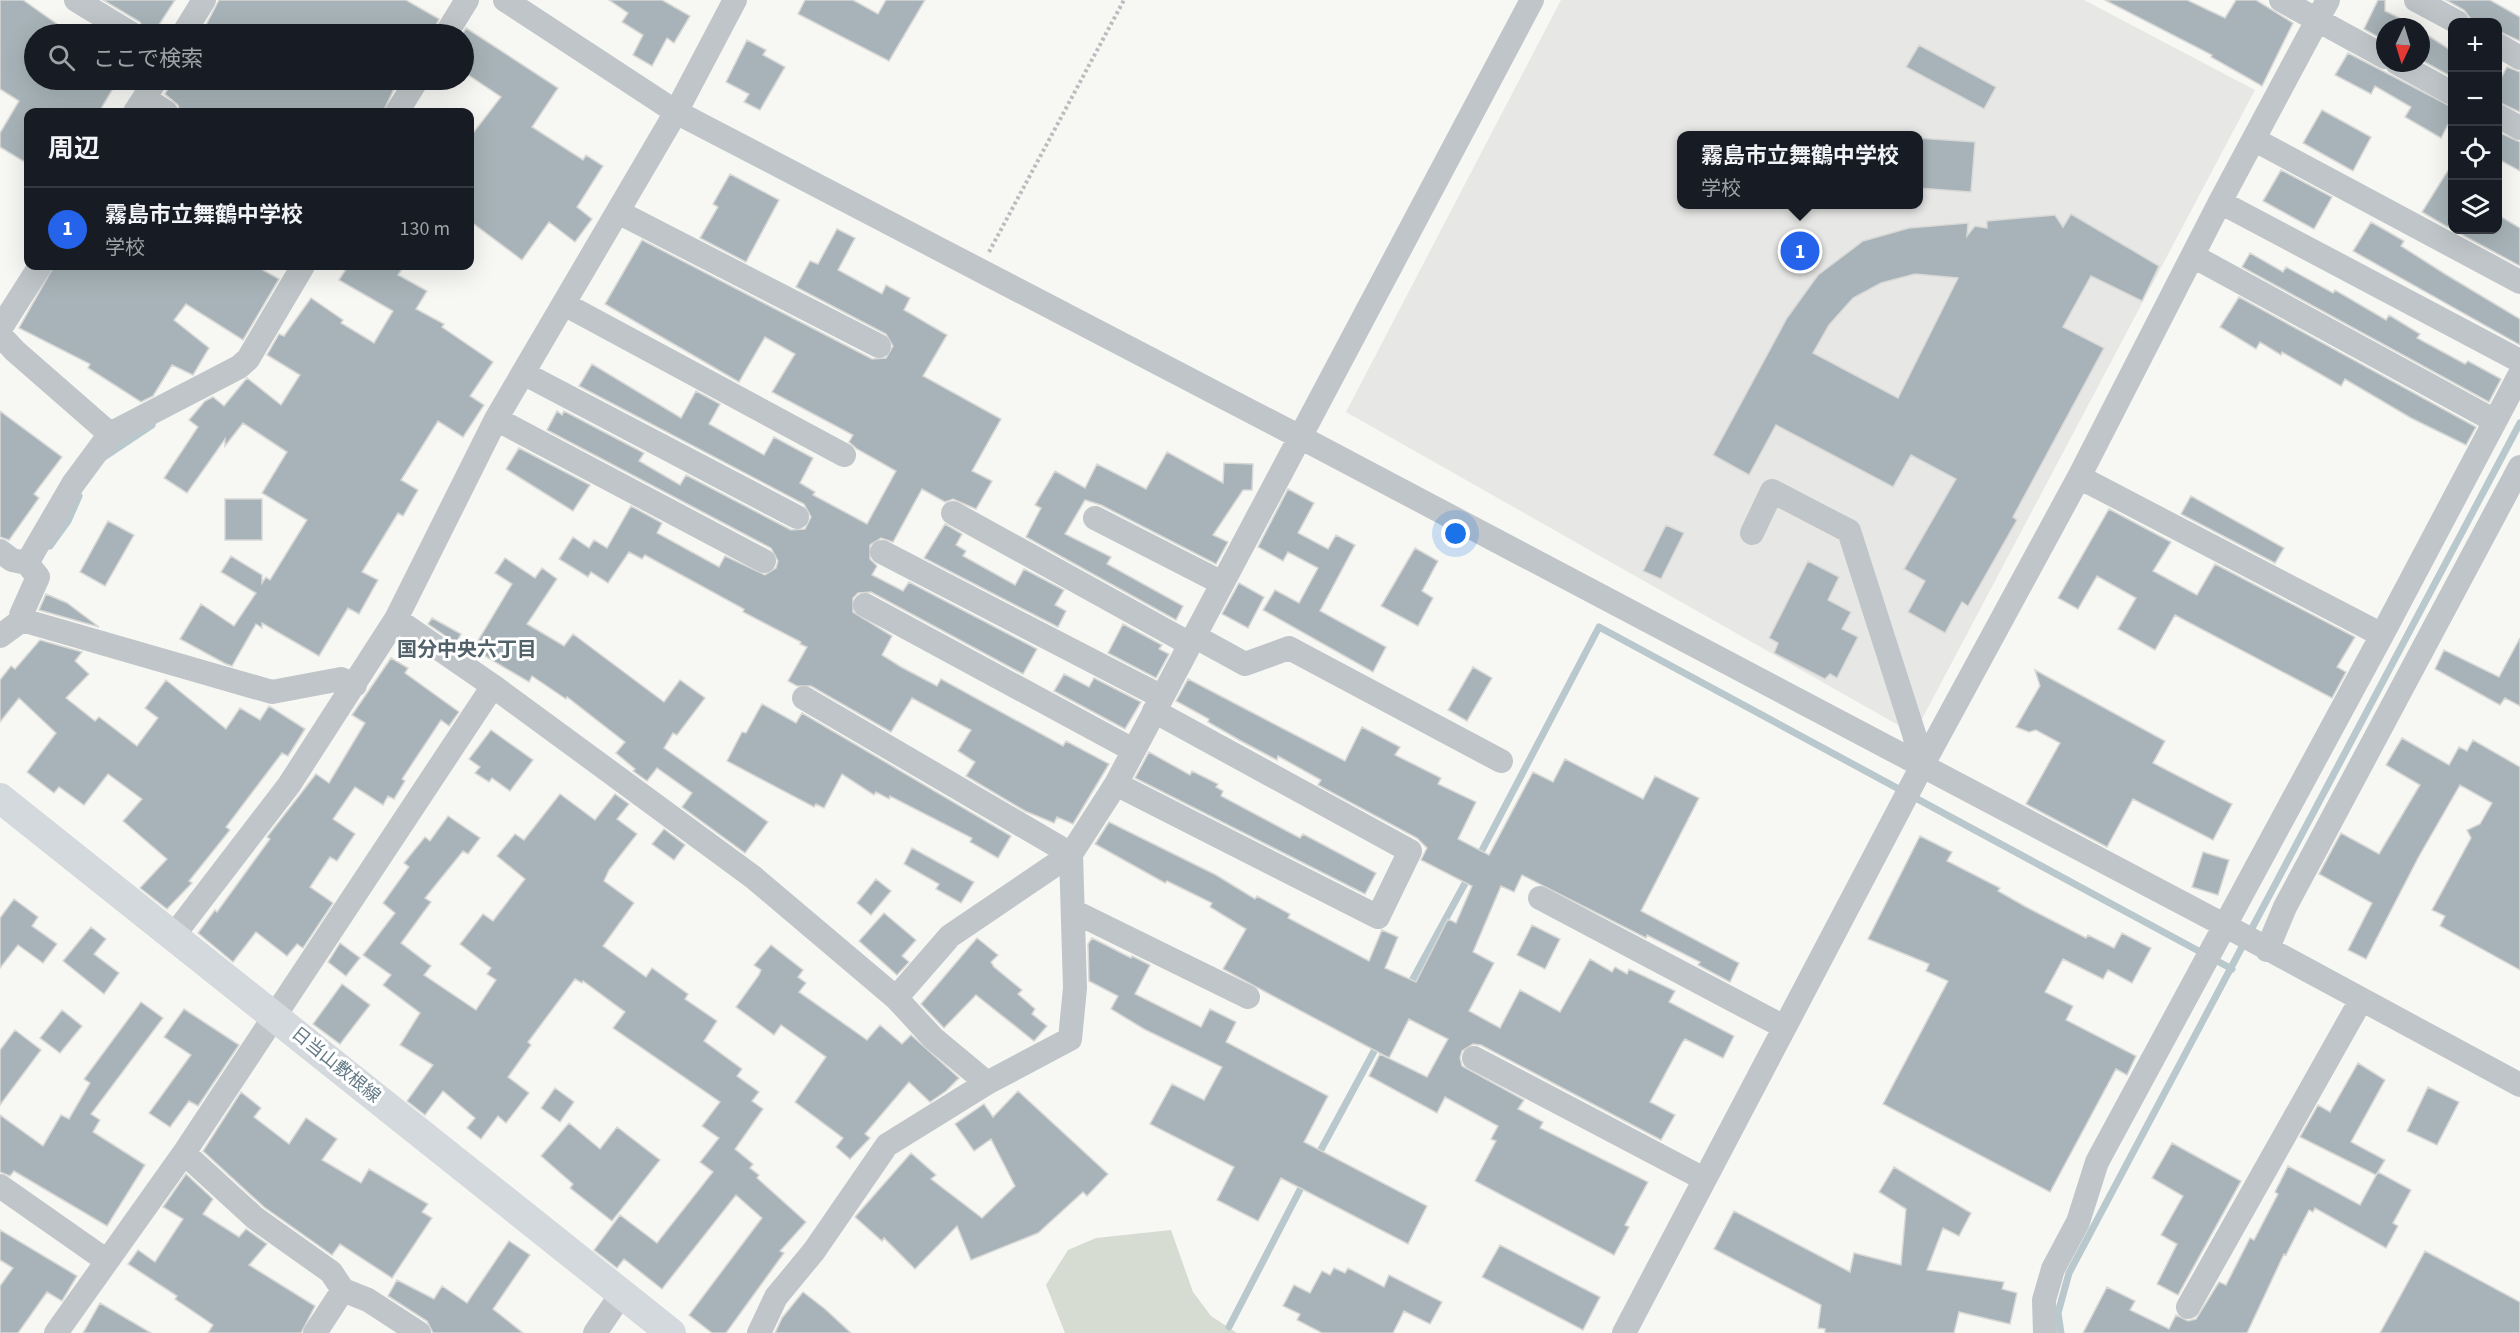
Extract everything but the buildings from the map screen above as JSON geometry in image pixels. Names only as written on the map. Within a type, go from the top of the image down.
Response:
[{"type":"main road","name":"日当山敷根線","points":[[0,798],[671,1333]]},
{"type":"street","points":[[76,0],[116,24]]},
{"type":"street","points":[[189,24],[204,0]]},
{"type":"street","points":[[452,24],[467,0]]},
{"type":"street","points":[[505,0],[676,112],[1300,436],[2229,928],[2520,1085]]},
{"type":"street","points":[[174,935],[289,785],[396,619],[496,419],[676,112],[735,0]]},
{"type":"street","points":[[896,998],[950,936],[1071,854],[1116,783],[1532,0]]},
{"type":"street","points":[[2281,0],[2323,10],[2376,50]]},
{"type":"street","points":[[2416,0],[2450,18]]},
{"type":"street","points":[[1624,1333],[1922,766],[2079,477],[2220,202],[2323,10]]},
{"type":"street","points":[[2502,47],[2520,58]]},
{"type":"street","points":[[2414,72],[2448,91]]},
{"type":"street","points":[[400,108],[411,90]]},
{"type":"street","points":[[145,97],[160,108]]},
{"type":"street","points":[[2502,118],[2520,128]]},
{"type":"street","points":[[2255,140],[2520,282]]},
{"type":"street","points":[[2220,202],[2520,361]]},
{"type":"street","points":[[618,212],[879,346]]},
{"type":"street","points":[[2193,256],[2495,421]]},
{"type":"street","points":[[0,329],[37,270]]},
{"type":"street","points":[[27,563],[73,484],[110,435],[239,367],[248,359],[301,270]]},
{"type":"street","points":[[564,304],[844,455]]},
{"type":"street","points":[[0,335],[110,435]]},
{"type":"street","points":[[523,373],[797,517]]},
{"type":"street","points":[[2045,1333],[2044,1300],[2053,1269],[2078,1222],[2097,1162],[2229,928],[2520,374]]},
{"type":"street","points":[[496,419],[764,561]]},
{"type":"street","points":[[2263,948],[2520,467]]},
{"type":"street","points":[[2079,477],[2382,635]]},
{"type":"street","points":[[1752,533],[1772,491],[1849,531],[1914,734],[1922,766]]},
{"type":"street","points":[[953,513],[1192,640],[1245,664],[1289,648],[1501,761]]},
{"type":"street","points":[[1095,518],[1222,583]]},
{"type":"street","points":[[0,551],[12,560],[27,563],[38,578],[21,615],[22,620]]},
{"type":"street","points":[[882,552],[1158,704],[1410,851],[1378,917],[1116,783]]},
{"type":"street","points":[[865,605],[1133,750]]},
{"type":"street","points":[[396,619],[493,686],[753,877],[896,998],[933,1038],[987,1083]]},
{"type":"street","points":[[22,620],[272,692],[341,679],[355,685]]},
{"type":"street","points":[[0,636],[22,620]]},
{"type":"street","points":[[56,1333],[184,1153],[274,1015],[367,881],[493,686]]},
{"type":"street","points":[[804,698],[1071,854]]},
{"type":"street","points":[[759,1333],[776,1297],[814,1251],[886,1145],[987,1083],[1070,1039],[1075,988],[1071,854]]},
{"type":"street","points":[[1540,898],[1784,1027]]},
{"type":"street","points":[[1073,911],[1248,997]]},
{"type":"street","points":[[2187,1306],[2361,1000]]},
{"type":"street","points":[[1474,1058],[1704,1179]]},
{"type":"street","points":[[184,1153],[255,1218],[331,1272],[343,1290],[368,1300],[419,1333]]},
{"type":"street","points":[[0,1186],[107,1262]]},
{"type":"street","points":[[315,1333],[343,1290]]},
{"type":"street","points":[[595,1333],[622,1293]]},
{"type":"path","points":[[979,271],[1124,0]]},
{"type":"shaded area","points":[[1561,0],[2084,0],[2255,90],[1914,734],[1346,412]]},
{"type":"shaded area","points":[[1171,1230],[1193,1292],[1211,1316],[1237,1333],[1065,1333],[1046,1285],[1068,1250],[1096,1238]]},
{"type":"waterway","points":[[2061,1333],[2058,1313],[2069,1273],[2520,423]]},
{"type":"waterway","points":[[104,457],[152,425]]},
{"type":"waterway","points":[[50,546],[68,521],[79,496]]},
{"type":"waterway","points":[[1478,858],[1599,627],[2232,969]]},
{"type":"waterway","points":[[1408,988],[1469,876]]},
{"type":"waterway","points":[[1317,1157],[1379,1042]]},
{"type":"waterway","points":[[1229,1327],[1304,1182]]},
{"type":"place","name":"霧島市立舞鶴中学校","points":[[1800,251]]},
{"type":"district","name":"国分中央六丁目","points":[[467,650]]}]
